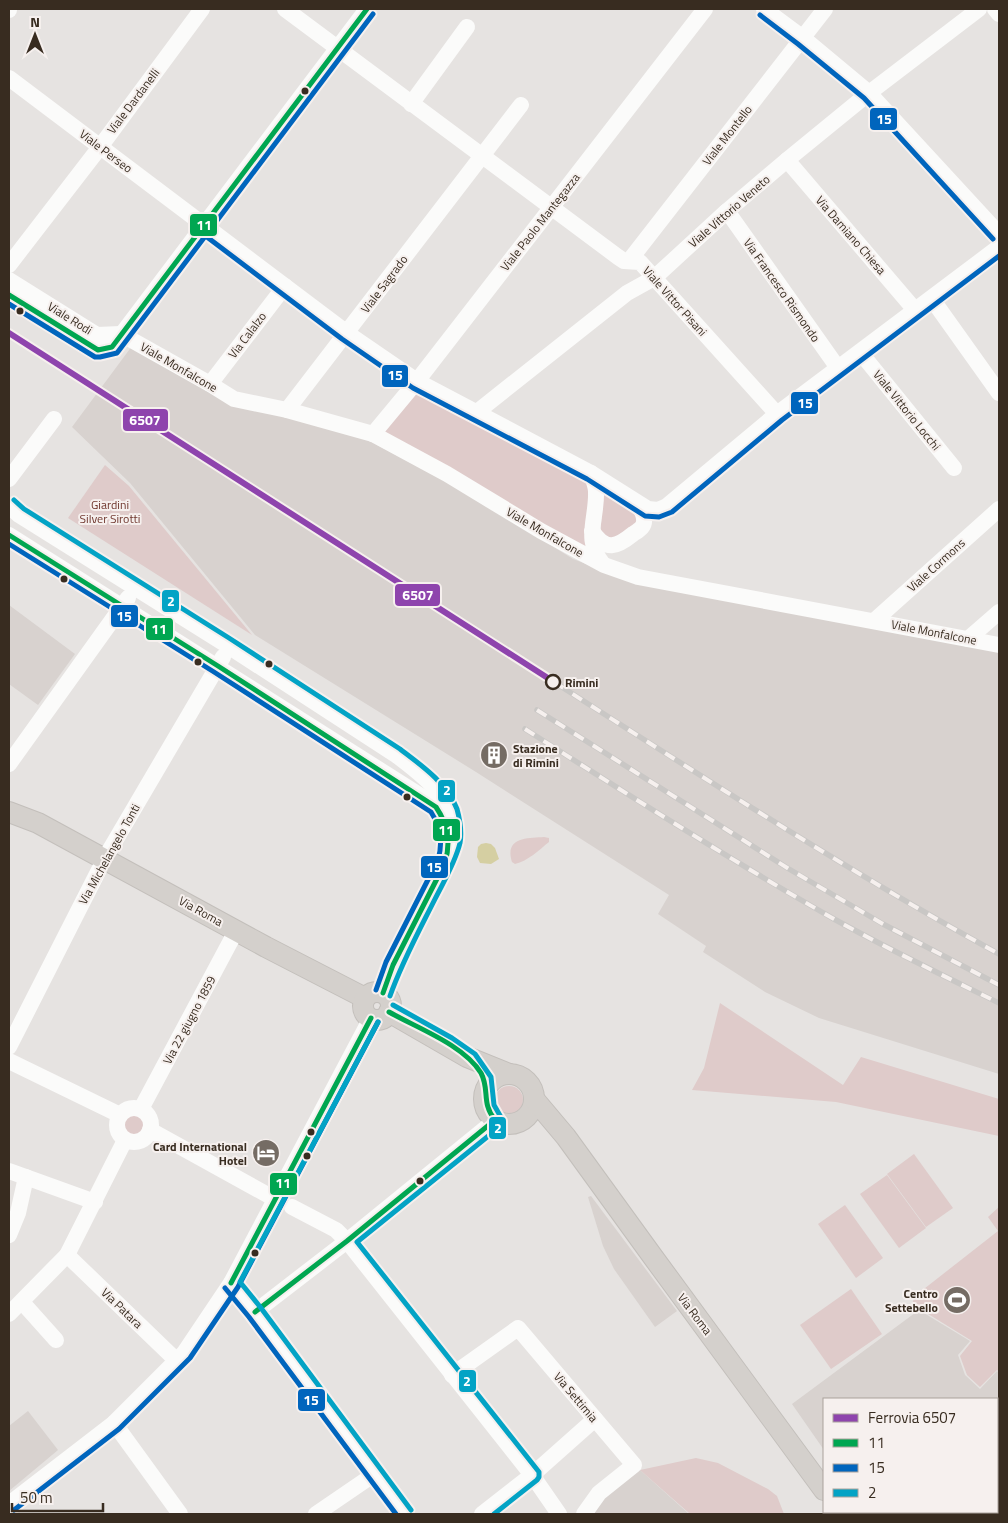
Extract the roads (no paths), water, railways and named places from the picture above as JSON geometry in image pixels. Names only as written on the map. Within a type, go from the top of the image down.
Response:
[{"type":"main road","name":"Via Roma","points":[[9,802],[20,808],[38,823]]},
{"type":"main road","name":"Via Roma","points":[[9,812],[38,823],[105,858],[468,1057],[509,1074]]},
{"type":"main road","name":"Via Roma","points":[[468,1057],[482,1075],[486,1092]]},
{"type":"main road","points":[[524,1120],[533,1107],[534,1099],[533,1092],[524,1079],[509,1074],[495,1079],[486,1092],[484,1099],[486,1107],[495,1120],[509,1124],[524,1120],[566,1137]]},
{"type":"main road","name":"Via Roma","points":[[534,1099],[566,1137],[823,1489]]},
{"type":"street","name":"Viale Dardanelli","points":[[9,265],[100,147],[202,9]]},
{"type":"street","name":"Viale Vittor Pisani","points":[[285,9],[618,257],[624,261],[640,262],[778,414]]},
{"type":"street","points":[[121,334],[367,9]]},
{"type":"street","name":"Viale Paolo Mantegazza","points":[[373,434],[417,381],[705,9]]},
{"type":"street","points":[[764,9],[803,38],[869,93],[999,234]]},
{"type":"street","name":"Viale Montello","points":[[629,261],[825,9]]},
{"type":"street","name":"Viale Vittorio Veneto","points":[[477,412],[627,293],[654,278],[726,211],[787,160],[869,93],[979,9]]},
{"type":"street","points":[[995,9],[999,14]]},
{"type":"street","points":[[411,104],[467,27]]},
{"type":"street","name":"Viale Perseo","points":[[9,78],[347,333],[417,381],[591,473],[603,488]]},
{"type":"street","name":"Viale Sagrado","points":[[287,410],[522,105]]},
{"type":"street","name":"Via Damiano Chiesa","points":[[787,160],[915,310]]},
{"type":"street","name":"Via Francesco Rismondo","points":[[726,211],[838,368]]},
{"type":"street","points":[[604,565],[596,555],[592,544],[592,531],[603,488],[633,498],[648,509],[658,510],[667,506],[778,414],[999,247]]},
{"type":"street","name":"Viale Rodi","points":[[9,280],[97,335],[121,334]]},
{"type":"street","name":"Via Calalzo","points":[[210,384],[284,286]]},
{"type":"street","name":"Viale Rodi","points":[[9,295],[98,350],[112,347],[121,334]]},
{"type":"street","points":[[932,299],[999,393]]},
{"type":"street","name":"Viale Monfalcone","points":[[121,334],[234,399],[287,410],[373,434],[447,474],[541,531],[604,565],[638,577],[999,645]]},
{"type":"street","name":"Viale Vittorio Locchi","points":[[860,352],[954,468]]},
{"type":"street","points":[[9,479],[54,419]]},
{"type":"street","points":[[592,531],[598,539],[606,544],[620,544],[642,527],[644,520],[642,510],[633,498]]},
{"type":"street","points":[[9,506],[19,515],[396,755],[420,773],[441,795],[452,820],[453,836],[446,863],[393,965],[377,1006],[231,1283],[177,1361],[114,1423],[9,1504]]},
{"type":"street","name":"Viale Cormons","points":[[874,621],[999,509]]},
{"type":"street","points":[[9,535],[218,666],[436,807],[445,819],[450,849]]},
{"type":"street","points":[[9,764],[135,588]]},
{"type":"street","points":[[968,639],[999,612]]},
{"type":"street","name":"Via Michelangelo Tonti","points":[[9,1047],[105,858],[230,648]]},
{"type":"street","name":"Via 22 giugno 1859","points":[[141,1109],[236,931]]},
{"type":"street","points":[[9,1061],[120,1115]]},
{"type":"street","points":[[132,1108],[141,1109],[150,1120],[150,1130],[143,1139],[137,1142],[125,1140],[116,1126],[120,1115],[123,1111],[132,1108]]},
{"type":"street","points":[[254,1312],[346,1241],[495,1120]]},
{"type":"street","points":[[150,1130],[275,1199]]},
{"type":"street","points":[[9,1314],[67,1255],[125,1140]]},
{"type":"street","points":[[9,1171],[95,1202]]},
{"type":"street","points":[[9,1236],[18,1213],[26,1177]]},
{"type":"street","points":[[292,1207],[336,1230],[346,1241],[532,1475],[559,1514]]},
{"type":"street","name":"Via Patara","points":[[67,1255],[177,1361]]},
{"type":"street","points":[[231,1283],[376,1473],[405,1514]]},
{"type":"street","points":[[22,1302],[56,1340]]},
{"type":"street","name":"Via Settimia","points":[[452,1375],[518,1328],[634,1466],[599,1493],[584,1514]]},
{"type":"street","points":[[482,1514],[532,1475],[595,1419]]},
{"type":"street","points":[[114,1423],[180,1514]]},
{"type":"street","points":[[316,1514],[376,1473]]},
{"type":"railway","points":[[554,682],[830,856],[999,954]]},
{"type":"railway","points":[[537,710],[789,869],[883,924],[999,985]]},
{"type":"railway","points":[[525,729],[717,850],[834,919],[895,952],[999,1003]]},
{"type":"rail line","name":"6507","points":[[9,333],[554,682]]},
{"type":"place","name":"Rimini","points":[[553,682]]},
{"type":"place","name":"Stazione di Rimini","points":[[494,755]]},
{"type":"place","name":"Card International Hotel","points":[[266,1153]]},
{"type":"place","name":"Centro Settebello","points":[[957,1300]]},
{"type":"park label","name":"Giardini Silver Sirotti","points":[[110,511]]}]
